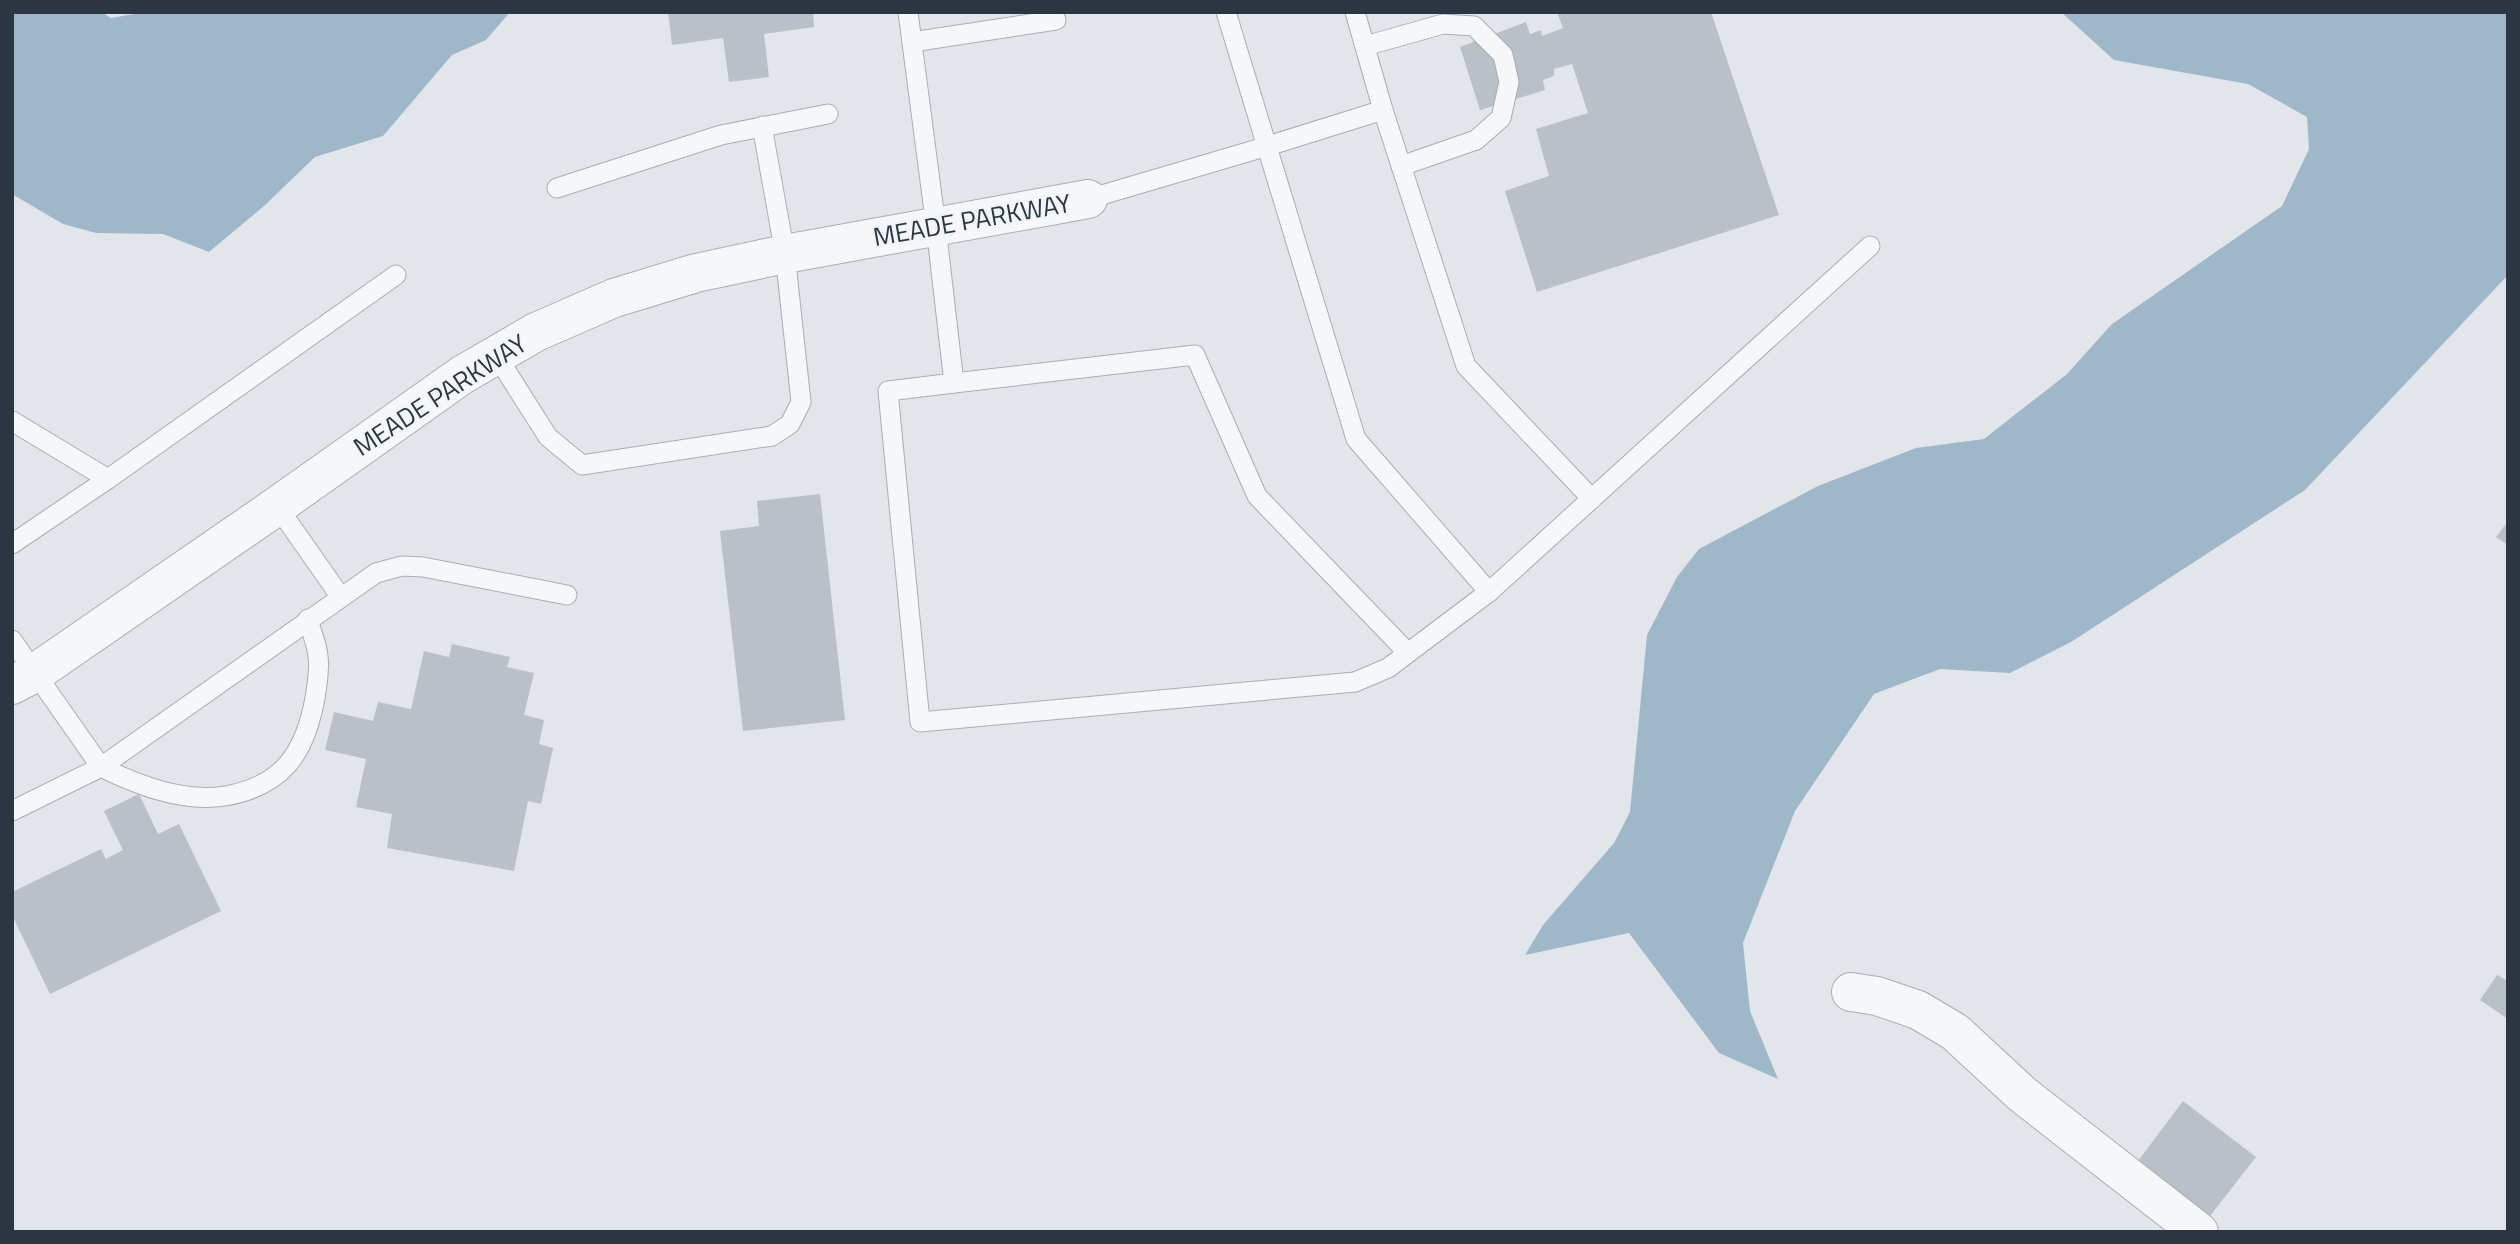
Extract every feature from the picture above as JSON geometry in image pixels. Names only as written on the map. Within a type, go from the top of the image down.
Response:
[{"type":"street","name":"MEADE PARKWAY","points":[[23,679],[277,506],[462,375],[536,332],[614,298],[696,273],[785,254],[1088,199]]},
{"type":"street","points":[[1851,992],[1877,996],[1918,1010],[1955,1032],[2022,1094],[2199,1232]]},
{"type":"lane","points":[[908,12],[954,383]]},
{"type":"lane","points":[[1226,12],[1356,439],[1489,592]]},
{"type":"lane","points":[[1355,12],[1383,110],[1466,366],[1592,499]]},
{"type":"lane","points":[[912,42],[1056,20]]},
{"type":"lane","points":[[1365,46],[1443,24],[1474,26],[1503,55],[1508,82],[1501,118],[1476,141],[1401,166]]},
{"type":"lane","points":[[1088,199],[1383,110]]},
{"type":"lane","points":[[557,188],[721,135],[828,114]]},
{"type":"lane","points":[[496,355],[548,437],[582,465],[772,436],[790,424],[800,402],[785,254],[762,126]]},
{"type":"lane","points":[[1408,653],[1256,496],[1195,355],[888,391],[920,722],[1355,682],[1388,668],[1408,653],[1489,592],[1870,246]]},
{"type":"lane","points":[[12,544],[108,480],[396,275]]},
{"type":"lane","points":[[12,421],[108,480]]},
{"type":"lane","points":[[277,506],[340,596]]},
{"type":"lane","points":[[12,811],[101,767],[376,573],[402,566],[423,567],[567,594]]},
{"type":"lane","points":[[12,640],[23,679],[101,767],[130,782],[188,796],[223,797],[256,788],[279,772],[298,753],[311,722],[316,691],[318,656],[308,619]]},
{"type":"water","points":[[12,12],[101,12],[111,18],[145,12],[510,12],[486,40],[452,55],[383,136],[315,157],[264,206],[209,252],[163,234],[96,233],[63,224],[12,194]]},
{"type":"water","points":[[2061,12],[2508,12],[2508,275],[2305,490],[2071,642],[2010,673],[1940,669],[1874,694],[1795,811],[1743,943],[1750,1011],[1778,1079],[1719,1053],[1629,933],[1525,955],[1543,925],[1614,843],[1630,812],[1647,635],[1677,577],[1699,549],[1818,486],[1916,448],[1984,439],[2067,374],[2112,324],[2282,206],[2309,149],[2307,117],[2248,84],[2114,60]]},
{"type":"building","points":[[668,12],[813,12],[814,27],[764,34],[769,77],[729,82],[723,38],[672,45]]},
{"type":"building","points":[[1557,12],[1711,12],[1779,215],[1537,292],[1505,191],[1549,176],[1536,129],[1588,113],[1572,64],[1554,69],[1554,76],[1543,80],[1545,90],[1480,110],[1460,47],[1526,22],[1530,34],[1541,30],[1542,36],[1563,28]]},
{"type":"building","points":[[820,494],[845,720],[743,731],[720,531],[759,526],[757,501]]},
{"type":"building","points":[[2508,521],[2508,545],[2496,537]]},
{"type":"building","points":[[452,644],[510,657],[507,667],[534,673],[524,715],[544,720],[539,744],[553,748],[541,804],[528,801],[514,871],[387,848],[392,814],[356,807],[366,759],[325,750],[334,712],[373,721],[378,702],[411,709],[424,651],[449,657]]},
{"type":"building","points":[[139,794],[158,834],[179,824],[221,911],[50,994],[12,915],[12,892],[101,849],[106,859],[123,850],[104,811]]},
{"type":"building","points":[[2497,975],[2508,981],[2508,1019],[2480,1000]]},
{"type":"building","points":[[2183,1101],[2256,1157],[2210,1216],[2138,1161]]}]
